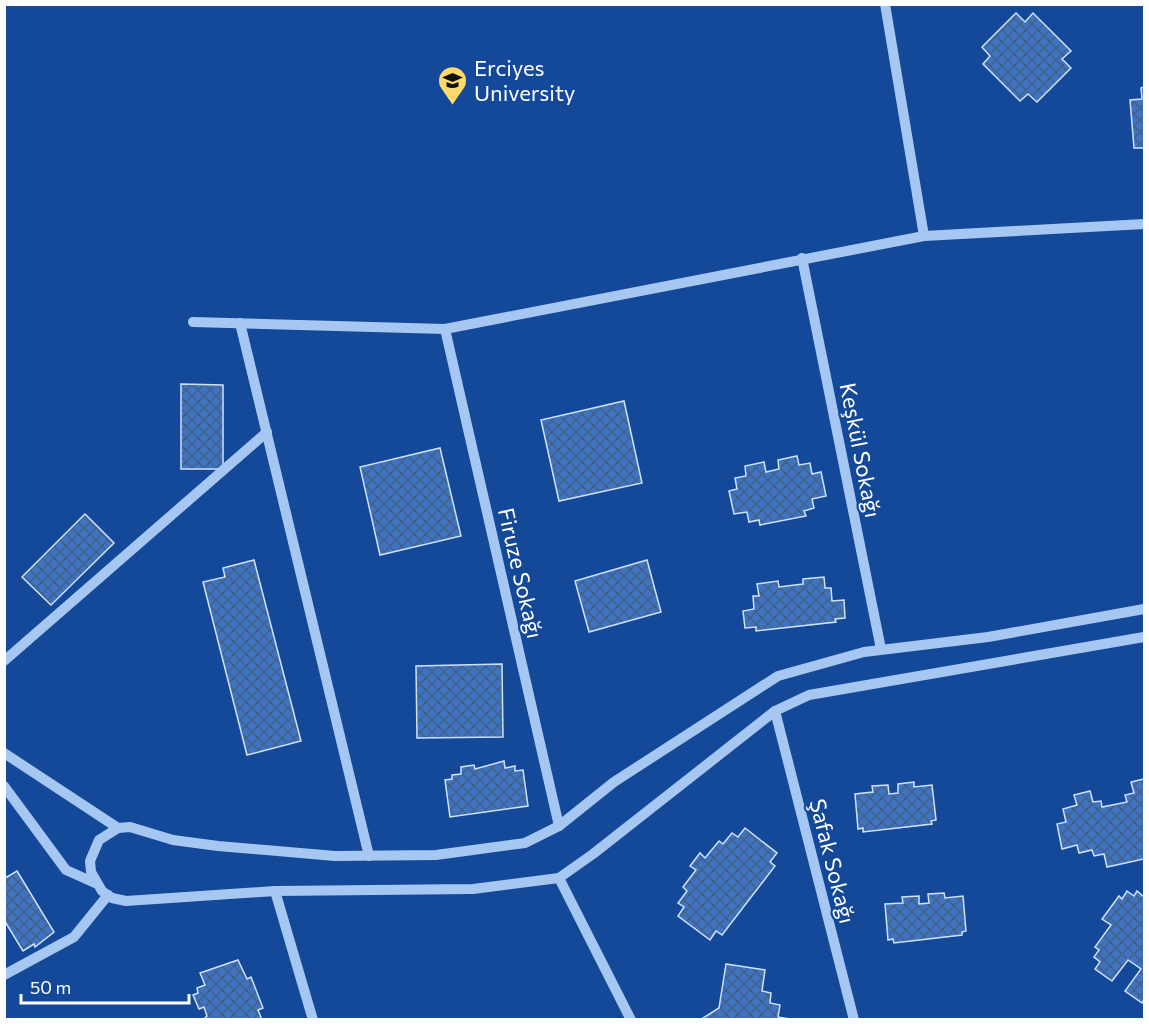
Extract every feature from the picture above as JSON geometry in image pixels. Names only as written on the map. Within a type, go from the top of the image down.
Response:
[{"type":"street","points":[[885,4],[924,236]]},
{"type":"street","points":[[193,322],[445,329],[924,236],[1144,224]]},
{"type":"street","name":"Keşkül Sokağı","points":[[802,258],[881,649]]},
{"type":"street","points":[[240,323],[369,856]]},
{"type":"street","name":"Firuze Sokağı","points":[[445,329],[559,826]]},
{"type":"street","points":[[4,661],[267,432]]},
{"type":"street","points":[[95,883],[90,861],[93,850],[99,840],[118,828],[130,827],[173,840],[218,846],[277,852],[369,856],[436,855],[525,843],[559,826],[614,782],[778,676],[837,657],[881,649],[988,637],[1144,609]]},
{"type":"street","points":[[4,786],[66,870],[95,883],[108,895],[126,901],[275,891],[473,889],[559,878],[593,854],[775,711],[809,695],[1144,637]]},
{"type":"street","name":"Şafak Sokağı","points":[[775,711],[854,1020]]},
{"type":"street","points":[[4,753],[118,828]]},
{"type":"street","points":[[559,878],[631,1020]]},
{"type":"street","points":[[275,891],[313,1020]]},
{"type":"street","points":[[4,975],[74,937],[108,895]]},
{"type":"building","points":[[1016,13],[1025,22],[1033,13],[1071,51],[1062,59],[1071,68],[1037,102],[1028,94],[1020,101],[983,64],[990,56],[982,47]]},
{"type":"building","points":[[1144,87],[1144,148],[1134,148],[1130,100],[1142,99],[1141,88]]},
{"type":"building","points":[[181,384],[223,385],[223,469],[181,469]]},
{"type":"building","points":[[624,401],[642,483],[559,501],[541,420]]},
{"type":"building","points":[[440,448],[461,536],[380,555],[360,467]]},
{"type":"building","points":[[797,456],[799,465],[810,463],[812,474],[821,472],[826,496],[812,499],[814,508],[804,511],[806,516],[760,525],[759,520],[749,522],[747,512],[734,514],[729,491],[737,489],[735,478],[746,476],[745,466],[764,462],[766,472],[779,469],[778,460]]},
{"type":"building","points":[[85,514],[114,543],[51,605],[22,577]]},
{"type":"building","points":[[254,560],[301,741],[247,755],[203,582],[225,577],[223,568]]},
{"type":"building","points":[[647,560],[661,612],[589,632],[575,581]]},
{"type":"building","points":[[824,577],[825,588],[831,588],[832,601],[844,600],[845,618],[835,619],[836,622],[756,631],[756,627],[745,628],[743,611],[754,609],[753,596],[759,596],[757,584],[778,581],[779,587],[803,584],[803,579]]},
{"type":"building","points":[[502,664],[503,737],[417,738],[416,666]]},
{"type":"building","points":[[504,761],[505,768],[515,766],[515,771],[523,770],[528,806],[450,817],[445,780],[452,779],[452,775],[461,774],[461,767],[474,765],[475,769]]},
{"type":"building","points":[[1144,779],[1144,859],[1107,867],[1104,854],[1094,856],[1092,850],[1079,853],[1077,845],[1062,849],[1057,824],[1066,822],[1063,809],[1077,805],[1074,795],[1090,791],[1093,802],[1101,801],[1102,807],[1127,802],[1125,795],[1134,793],[1131,782]]},
{"type":"building","points":[[914,782],[914,787],[932,785],[936,820],[931,821],[932,824],[863,832],[863,828],[858,829],[855,794],[873,792],[872,786],[888,785],[889,794],[898,793],[898,784]]},
{"type":"building","points":[[745,828],[777,853],[770,862],[775,866],[722,935],[716,931],[710,940],[678,916],[684,907],[678,903],[687,891],[683,887],[696,870],[690,866],[700,853],[705,858],[719,841],[723,844],[732,833],[738,837]]},
{"type":"building","points":[[17,871],[54,932],[35,947],[34,944],[23,951],[4,920],[4,875],[7,877]]},
{"type":"building","points":[[1127,891],[1134,896],[1137,891],[1144,897],[1144,1000],[1142,1003],[1125,991],[1141,969],[1128,960],[1112,981],[1095,969],[1100,962],[1094,957],[1099,950],[1095,947],[1111,925],[1102,919],[1119,896],[1122,899]]},
{"type":"building","points":[[944,893],[945,898],[963,896],[966,931],[962,932],[962,935],[894,943],[893,939],[888,940],[885,904],[903,903],[902,897],[919,896],[919,904],[929,903],[928,894]]},
{"type":"building","points":[[238,960],[247,979],[251,977],[263,1008],[258,1010],[262,1020],[203,1020],[207,1016],[204,1007],[199,1009],[193,995],[198,993],[197,988],[205,985],[200,973]]},
{"type":"building","points":[[726,964],[765,970],[762,991],[771,993],[770,1003],[780,1005],[778,1017],[796,1020],[700,1020],[719,1008]]},
{"type":"place","name":"Erciyes University","points":[[453,106]]}]
